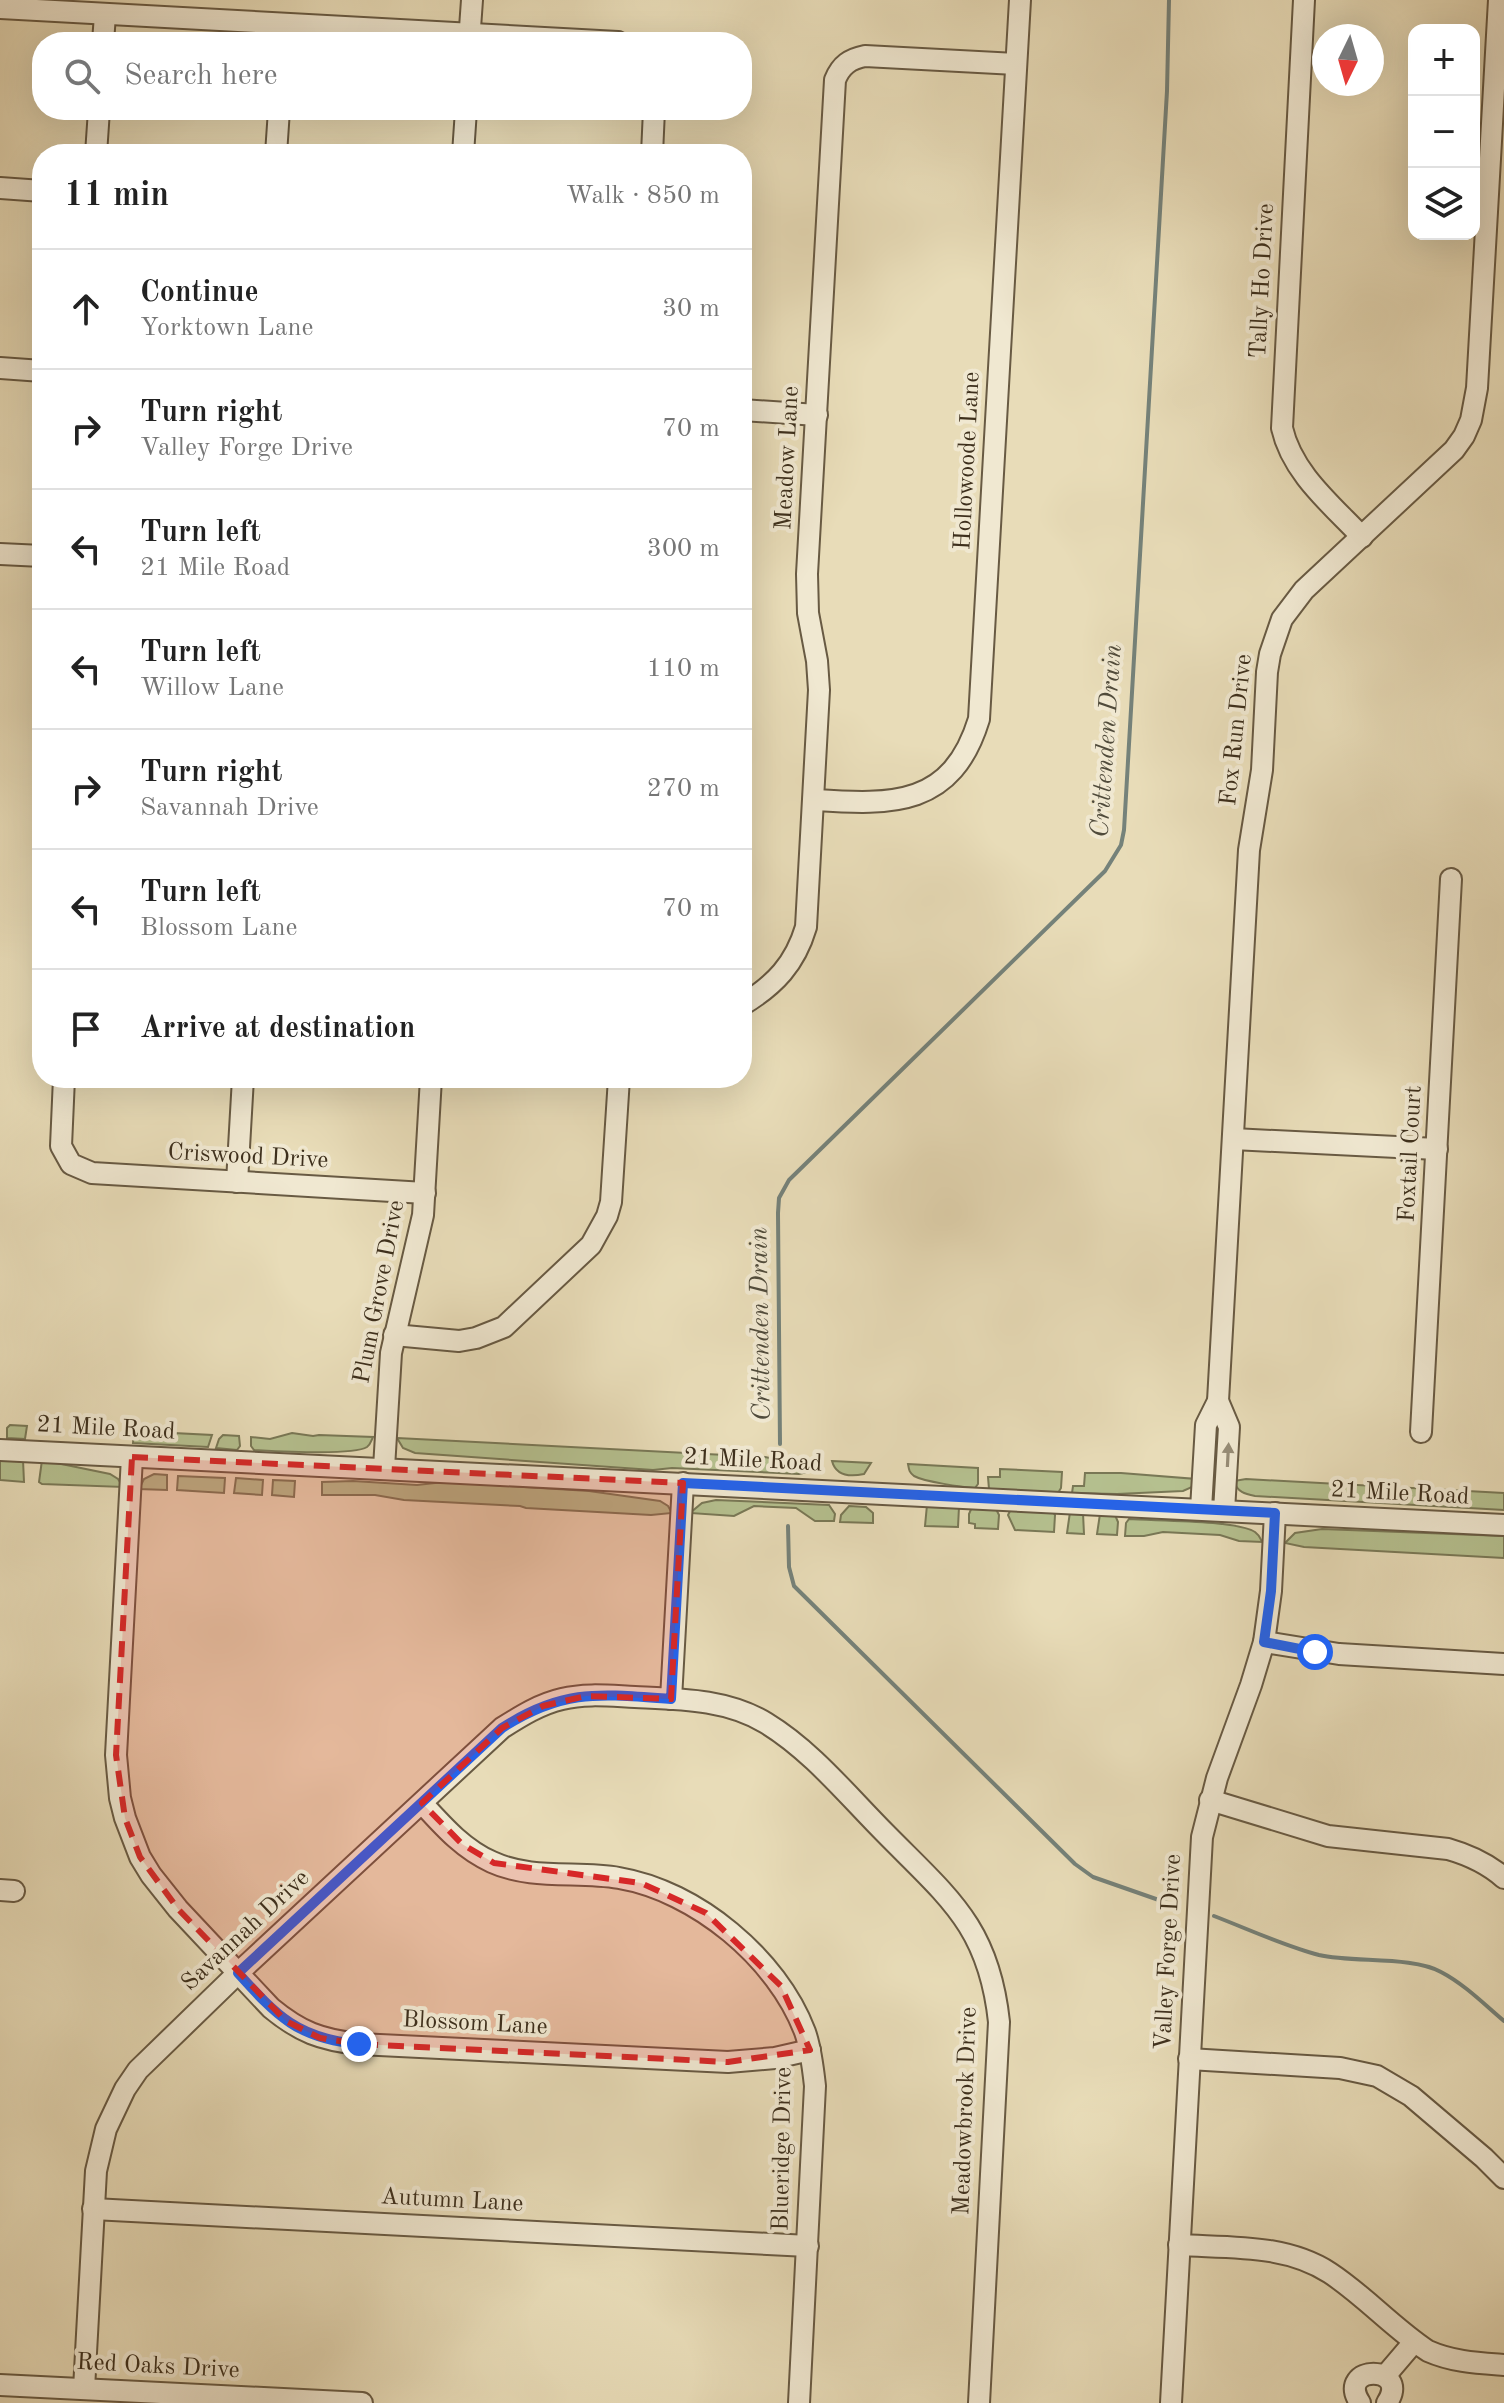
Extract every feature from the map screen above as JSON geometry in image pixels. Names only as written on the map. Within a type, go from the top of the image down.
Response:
[{"type":"street","points":[[470,32],[472,0]]},
{"type":"street","name":"Hollowoode Lane","points":[[815,800],[882,802],[917,795],[934,787],[956,765],[974,735],[979,719],[1020,0]]},
{"type":"street","name":"Tally Ho Drive","points":[[1304,0],[1282,428],[1286,444],[1302,472],[1362,537]]},
{"type":"street","name":"Fox Run Drive","points":[[1201,1509],[1206,1425],[1218,1401],[1249,850],[1262,770],[1270,654],[1282,619],[1304,590],[1454,450],[1464,436],[1475,404],[1499,0]]},
{"type":"street","points":[[0,8],[273,32]]},
{"type":"street","points":[[104,32],[105,15]]},
{"type":"street","name":"Meadow Lane","points":[[752,999],[785,971],[795,958],[806,927],[815,800],[819,675],[808,613],[807,574],[835,80],[845,63],[865,56],[1016,64]]},
{"type":"street","points":[[97,144],[98,120]]},
{"type":"street","points":[[277,144],[278,120]]},
{"type":"street","points":[[464,144],[465,120]]},
{"type":"street","points":[[652,144],[654,120]]},
{"type":"street","points":[[0,188],[32,190]]},
{"type":"street","points":[[0,368],[32,370]]},
{"type":"street","points":[[752,411],[817,415]]},
{"type":"street","points":[[0,554],[32,556]]},
{"type":"street","name":"Foxtail Court","points":[[1421,1432],[1451,879]]},
{"type":"street","name":"Criswood Drive","points":[[63,1088],[60,1137],[65,1156],[80,1169],[101,1175],[425,1193]]},
{"type":"street","points":[[237,1182],[242,1088]]},
{"type":"street","name":"Plum Grove Drive","points":[[384,1468],[387,1391],[394,1335],[421,1233],[430,1088]]},
{"type":"street","points":[[394,1335],[459,1341],[492,1333],[517,1317],[591,1245],[601,1231],[611,1202],[618,1088]]},
{"type":"street","points":[[1233,1139],[1437,1149]]},
{"type":"street","name":"Fox Run Drive","points":[[1218,1401],[1229,1427],[1224,1511]]},
{"type":"street","name":"21 Mile Road","points":[[0,1450],[1504,1525]]},
{"type":"street","name":"Blossom Lane","points":[[132,1457],[116,1755],[120,1798],[131,1836],[151,1875],[178,1909],[271,2008],[286,2021],[320,2038],[338,2042],[728,2062],[775,2058],[810,2050]]},
{"type":"street","points":[[671,1699],[683,1483]]},
{"type":"street","name":"Valley Forge Drive","points":[[1171,2403],[1199,1861],[1210,1800],[1264,1642],[1271,1591],[1275,1513]]},
{"type":"street","points":[[1264,1642],[1339,1654],[1504,1664]]},
{"type":"street","name":"Savannah Drive","points":[[84,2389],[93,2209],[100,2150],[106,2129],[125,2089],[151,2056],[502,1728],[563,1699],[586,1696],[671,1699]]},
{"type":"street","name":"Meadowbrook Drive","points":[[671,1699],[707,1703],[746,1713],[795,1743],[952,1901],[981,1947],[994,1988],[999,2022],[979,2403]]},
{"type":"street","points":[[1210,1800],[1328,1836],[1448,1849],[1483,1862],[1504,1878]]},
{"type":"street","name":"Blueridge Drive","points":[[422,1803],[462,1844],[494,1863],[533,1872],[618,1878],[662,1890],[706,1913],[727,1929],[781,1986],[799,2019],[810,2050],[814,2076],[815,2108],[799,2403]]},
{"type":"street","points":[[1189,2059],[1340,2068],[1377,2076],[1411,2096],[1504,2178]]},
{"type":"street","name":"Autumn Lane","points":[[93,2209],[808,2246]]},
{"type":"street","points":[[1179,2245],[1276,2252],[1312,2263],[1342,2281],[1414,2342],[1445,2358],[1504,2365]]},
{"type":"street","points":[[1385,2376],[1414,2342]]},
{"type":"street","points":[[1360,2403],[1355,2390],[1359,2379],[1369,2373],[1385,2376],[1392,2392],[1387,2403]]},
{"type":"street","name":"Red Oaks Drive","points":[[0,2385],[362,2403]]},
{"type":"highlighted area","points":[[132,1457],[683,1483],[671,1699],[586,1696],[543,1706],[502,1728],[422,1803],[462,1844],[494,1863],[641,1883],[706,1913],[781,1986],[810,2050],[728,2062],[359,2044],[320,2038],[286,2021],[178,1909],[140,1857],[125,1818],[116,1755]]},
{"type":"green space","points":[[10,1425],[27,1426],[25,1439],[7,1438]]},
{"type":"green space","points":[[134,1431],[212,1435],[208,1447],[133,1443]]},
{"type":"green space","points":[[292,1433],[373,1437],[367,1447],[346,1451],[254,1450],[251,1446],[251,1437],[270,1439]]},
{"type":"green space","points":[[223,1435],[239,1436],[240,1446],[237,1450],[216,1448]]},
{"type":"green space","points":[[397,1438],[765,1457],[784,1461],[814,1460],[809,1470],[799,1474],[672,1468],[653,1470],[415,1453],[403,1448]]},
{"type":"green space","points":[[0,1458],[23,1460],[24,1482],[0,1480]]},
{"type":"green space","points":[[42,1460],[110,1474],[123,1487],[42,1484],[39,1482]]},
{"type":"green space","points":[[832,1461],[871,1463],[864,1474],[849,1475],[837,1470]]},
{"type":"green space","points":[[908,1464],[978,1468],[978,1484],[975,1488],[919,1478],[912,1475]]},
{"type":"green space","points":[[1000,1469],[1062,1472],[1061,1488],[1058,1493],[989,1489],[988,1477],[1000,1477]]},
{"type":"green space","points":[[1085,1473],[1196,1479],[1192,1487],[1183,1491],[1072,1493],[1073,1486],[1084,1486]]},
{"type":"green space","points":[[154,1474],[167,1475],[167,1490],[139,1489],[144,1479]]},
{"type":"green space","points":[[178,1476],[225,1478],[224,1493],[177,1490]]},
{"type":"green space","points":[[236,1478],[263,1480],[262,1495],[234,1493]]},
{"type":"green space","points":[[1246,1479],[1504,1493],[1504,1510],[1255,1496],[1242,1492],[1234,1481]]},
{"type":"green space","points":[[273,1480],[295,1481],[294,1497],[272,1495]]},
{"type":"green space","points":[[322,1482],[417,1485],[444,1482],[589,1491],[660,1501],[672,1513],[651,1515],[404,1500],[375,1495],[322,1495]]},
{"type":"green space","points":[[716,1500],[829,1505],[835,1514],[834,1521],[815,1521],[796,1508],[754,1506],[734,1516],[690,1513],[702,1503]]},
{"type":"green space","points":[[927,1505],[959,1507],[958,1527],[925,1526]]},
{"type":"green space","points":[[849,1506],[866,1507],[873,1513],[873,1523],[840,1522],[841,1515]]},
{"type":"green space","points":[[972,1507],[996,1509],[998,1529],[975,1528],[975,1524],[969,1523]]},
{"type":"green space","points":[[1011,1509],[1052,1511],[1055,1515],[1054,1532],[1015,1530],[1008,1515]]},
{"type":"green space","points":[[1070,1512],[1083,1513],[1084,1534],[1067,1533]]},
{"type":"green space","points":[[1100,1514],[1115,1515],[1117,1535],[1097,1534]]},
{"type":"green space","points":[[1129,1519],[1231,1525],[1255,1532],[1262,1542],[1239,1541],[1220,1535],[1163,1532],[1125,1536]]},
{"type":"green space","points":[[1322,1529],[1504,1536],[1504,1558],[1304,1547],[1285,1543],[1295,1533]]},
{"type":"waterway","name":"Crittenden Drain","points":[[780,1444],[778,1213],[779,1198],[789,1180],[1105,871],[1121,845],[1167,91],[1169,0]]},
{"type":"waterway","name":"Crittenden Drain","points":[[788,1526],[789,1567],[794,1586],[1075,1864],[1093,1877],[1176,1906]]},
{"type":"waterway","name":"Crittenden Drain","points":[[1214,1916],[1319,1955],[1429,1967],[1458,1982],[1504,2021]]},
{"type":"route","points":[[359,2044],[320,2038],[303,2031],[271,2008],[238,1973],[502,1728],[522,1715],[563,1699],[586,1696],[671,1699],[683,1483],[1275,1513],[1271,1591],[1264,1642],[1315,1652]]}]
